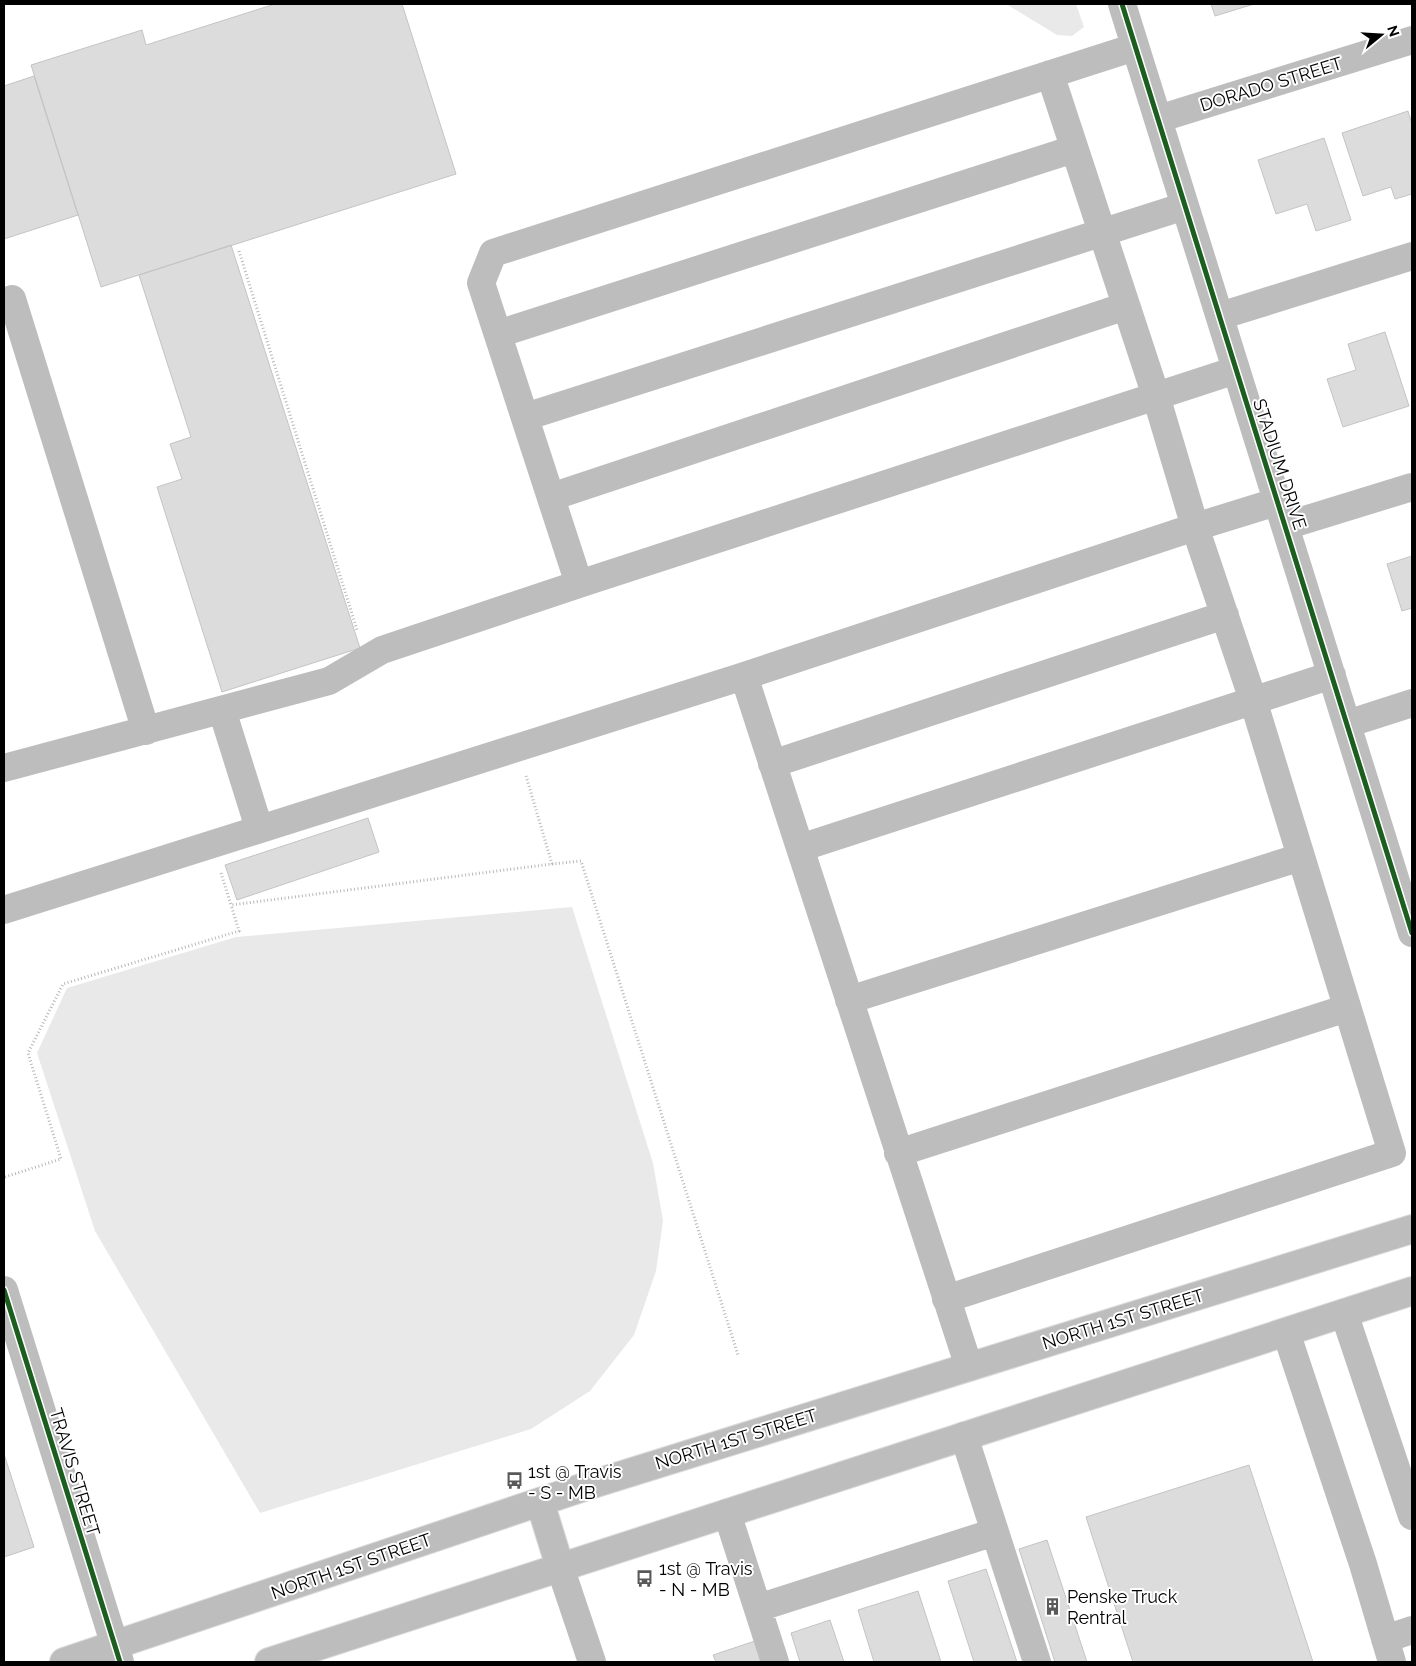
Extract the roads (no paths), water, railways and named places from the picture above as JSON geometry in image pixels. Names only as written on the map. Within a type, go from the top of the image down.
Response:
[{"type":"main road","name":"STADIUM DRIVE","points":[[1122,4],[1412,933]]},
{"type":"main road","name":"DORADO STREET","points":[[1158,119],[1412,40]]},
{"type":"main road","points":[[579,584],[481,282],[493,253],[1135,47]]},
{"type":"main road","points":[[946,1298],[1392,1153],[1253,700],[1195,527],[1156,396],[1050,74]]},
{"type":"main road","points":[[498,334],[1074,149]]},
{"type":"main road","points":[[524,417],[1101,231],[1185,206]]},
{"type":"main road","points":[[1220,316],[1412,256]]},
{"type":"main road","points":[[4,302],[12,300],[146,731]]},
{"type":"main road","points":[[551,497],[1126,306]]},
{"type":"main road","points":[[4,768],[329,681],[382,650],[1236,370]]},
{"type":"main road","points":[[4,910],[744,676],[1195,527],[1281,514],[1412,487]]},
{"type":"main road","points":[[772,764],[1224,615]]},
{"type":"main road","points":[[800,848],[1332,675]]},
{"type":"main road","points":[[744,676],[969,1367]]},
{"type":"main road","points":[[1347,724],[1412,703]]},
{"type":"main road","points":[[222,710],[259,828]]},
{"type":"main road","points":[[849,1000],[1301,857]]},
{"type":"main road","points":[[898,1153],[1347,1008]]},
{"type":"main road","name":"NORTH 1ST STREET","points":[[64,1662],[117,1654],[540,1502],[1412,1229]]},
{"type":"main road","name":"TRAVIS STREET","points":[[4,1290],[117,1654]]},
{"type":"main road","points":[[269,1662],[1412,1291]]},
{"type":"main road","points":[[1344,1313],[1412,1516]]},
{"type":"main road","points":[[1286,1332],[1363,1564],[1389,1651],[1412,1630]]},
{"type":"main road","points":[[964,1436],[1037,1662]]},
{"type":"main road","points":[[540,1502],[592,1662]]},
{"type":"main road","points":[[727,1513],[775,1662]]},
{"type":"main road","points":[[758,1608],[995,1532]]},
{"type":"place","name":"1st @ Travis - S - MB","points":[[514,1481]]},
{"type":"place","name":"1st @ Travis - N - MB","points":[[645,1578]]},
{"type":"place","name":"Penske Truck Rentral","points":[[1053,1606]]}]
